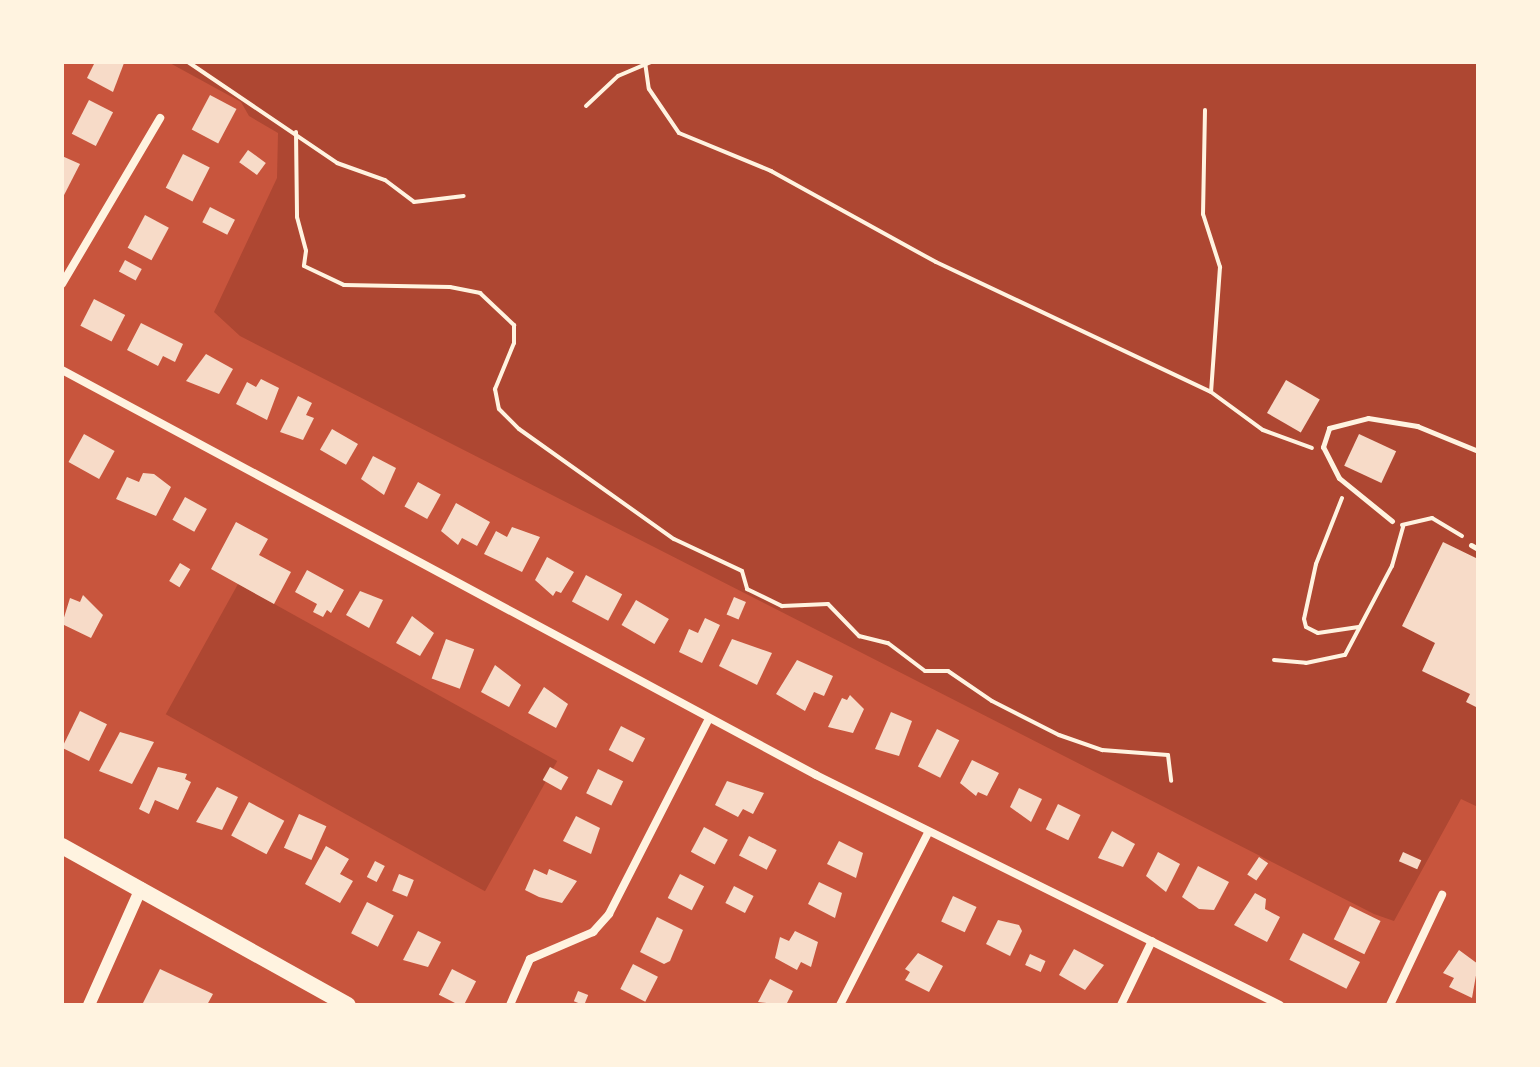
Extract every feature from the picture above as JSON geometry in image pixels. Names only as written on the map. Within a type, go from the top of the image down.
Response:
[{"type":"main road","points":[[62,846],[348,1005]]},
{"type":"street","points":[[62,284],[160,118]]},
{"type":"street","points":[[62,370],[709,719],[928,833],[1280,1005]]},
{"type":"street","points":[[510,1005],[530,959],[593,932],[609,914],[709,719]]},
{"type":"street","points":[[840,1005],[928,833]]},
{"type":"street","points":[[89,1005],[141,888]]},
{"type":"street","points":[[1390,1005],[1442,895]]},
{"type":"street","points":[[1121,1005],[1152,941]]},
{"type":"lane","points":[[1392,521],[1347,485],[1323,447],[1329,428],[1368,418],[1417,426],[1478,451]]},
{"type":"lane","points":[[1471,545],[1478,549]]},
{"type":"path","points":[[188,62],[296,132],[337,163],[385,180],[414,202],[464,196]]},
{"type":"path","points":[[586,106],[618,76],[647,63],[649,89],[679,133],[771,171],[936,262],[1211,392],[1263,430],[1304,449],[1323,447]]},
{"type":"path","points":[[1205,110],[1203,214],[1220,267],[1211,392]]},
{"type":"path","points":[[296,132],[304,266],[344,285],[450,287],[480,293],[514,325],[514,343],[495,389],[499,409],[519,429],[674,539],[742,571],[747,589],[782,606],[828,604],[859,636],[888,643],[925,671],[948,671],[992,701],[1059,735],[1102,750],[1168,755],[1171,781]]},
{"type":"path","points":[[1347,485],[1316,564],[1304,619],[1306,627],[1318,633],[1361,626]]},
{"type":"path","points":[[1392,521],[1404,525],[1432,518],[1471,545]]},
{"type":"path","points":[[1274,660],[1306,663],[1345,655],[1392,566],[1404,525]]},
{"type":"shaded area","points":[[168,62],[1478,62],[1478,807],[1461,799],[1394,921],[1374,914],[240,336],[214,312],[277,178],[278,133],[249,116],[241,102]]},
{"type":"shaded area","points":[[238,584],[557,761],[485,891],[166,714]]},
{"type":"building","points":[[95,62],[124,63],[113,92],[87,78]]},
{"type":"building","points":[[210,95],[236,109],[218,144],[192,129]]},
{"type":"building","points":[[89,100],[113,112],[96,146],[72,134]]},
{"type":"building","points":[[248,150],[266,163],[257,175],[239,162]]},
{"type":"building","points":[[183,154],[210,168],[192,201],[166,188]]},
{"type":"building","points":[[62,156],[80,164],[62,199]]},
{"type":"building","points":[[210,207],[235,220],[227,235],[202,222]]},
{"type":"building","points":[[145,215],[169,228],[151,260],[128,248]]},
{"type":"building","points":[[125,260],[142,269],[136,280],[119,271]]},
{"type":"building","points":[[94,299],[125,315],[112,342],[80,326]]},
{"type":"building","points":[[141,323],[183,344],[175,362],[163,356],[158,366],[127,350]]},
{"type":"building","points":[[206,354],[233,369],[219,394],[186,381]]},
{"type":"building","points":[[261,379],[279,388],[267,420],[236,404],[247,382],[256,387]]},
{"type":"building","points":[[1286,380],[1320,400],[1301,432],[1267,413]]},
{"type":"building","points":[[298,396],[312,403],[306,415],[314,418],[303,440],[280,432]]},
{"type":"building","points":[[332,429],[358,444],[346,465],[320,450]]},
{"type":"building","points":[[84,434],[115,451],[99,479],[68,462]]},
{"type":"building","points":[[1359,434],[1396,451],[1381,483],[1344,466]]},
{"type":"building","points":[[373,456],[396,468],[384,495],[361,479]]},
{"type":"building","points":[[143,473],[154,474],[171,487],[156,516],[116,499],[127,477],[139,482]]},
{"type":"building","points":[[418,482],[441,495],[427,519],[404,506]]},
{"type":"building","points":[[185,497],[207,509],[194,532],[172,520]]},
{"type":"building","points":[[456,503],[490,522],[477,546],[462,538],[458,545],[441,531]]},
{"type":"building","points":[[236,522],[268,539],[259,555],[291,572],[274,604],[211,569]]},
{"type":"building","points":[[512,527],[540,537],[522,572],[484,554],[496,531],[507,537]]},
{"type":"building","points":[[1443,542],[1478,559],[1478,708],[1466,702],[1470,694],[1422,671],[1435,643],[1402,626]]},
{"type":"building","points":[[547,557],[574,572],[561,593],[556,591],[553,596],[535,580]]},
{"type":"building","points":[[180,563],[190,569],[179,587],[169,581]]},
{"type":"building","points":[[307,570],[344,590],[331,613],[327,610],[323,617],[313,612],[317,604],[295,592]]},
{"type":"building","points":[[586,575],[622,594],[608,621],[572,601]]},
{"type":"building","points":[[360,591],[383,600],[369,628],[346,615]]},
{"type":"building","points":[[83,595],[103,615],[91,638],[62,624],[70,598],[80,602]]},
{"type":"building","points":[[734,597],[746,602],[739,620],[727,614]]},
{"type":"building","points":[[636,600],[669,619],[654,644],[622,625]]},
{"type":"building","points":[[412,616],[434,633],[420,656],[396,643]]},
{"type":"building","points":[[705,618],[720,625],[702,663],[679,652],[689,629],[698,633]]},
{"type":"building","points":[[446,639],[474,649],[460,689],[432,678]]},
{"type":"building","points":[[732,639],[772,653],[757,685],[719,666]]},
{"type":"building","points":[[797,660],[833,676],[824,696],[814,692],[805,711],[776,694]]},
{"type":"building","points":[[495,665],[521,685],[509,707],[481,692]]},
{"type":"building","points":[[544,687],[568,704],[556,728],[528,713]]},
{"type":"building","points":[[850,695],[864,709],[853,733],[828,727],[842,698],[847,700]]},
{"type":"building","points":[[80,711],[107,724],[89,761],[62,748]]},
{"type":"building","points":[[891,712],[912,721],[899,756],[875,749]]},
{"type":"building","points":[[621,726],[645,738],[633,762],[609,750]]},
{"type":"building","points":[[937,729],[959,740],[940,778],[918,766]]},
{"type":"building","points":[[120,732],[154,742],[132,784],[99,771]]},
{"type":"building","points":[[972,760],[999,773],[987,796],[978,792],[976,796],[960,783]]},
{"type":"building","points":[[158,767],[187,774],[185,779],[191,782],[178,810],[155,800],[149,814],[139,809]]},
{"type":"building","points":[[550,767],[568,777],[561,790],[543,780]]},
{"type":"building","points":[[598,769],[623,781],[611,806],[586,793]]},
{"type":"building","points":[[727,781],[764,793],[753,814],[743,809],[738,817],[715,805]]},
{"type":"building","points":[[217,787],[238,797],[222,830],[196,822]]},
{"type":"building","points":[[1019,788],[1042,799],[1031,822],[1010,807]]},
{"type":"building","points":[[249,802],[284,821],[266,854],[231,836]]},
{"type":"building","points":[[1058,804],[1080,815],[1068,840],[1046,829]]},
{"type":"building","points":[[299,814],[326,826],[311,860],[284,848]]},
{"type":"building","points":[[576,816],[600,828],[591,854],[563,841]]},
{"type":"building","points":[[704,827],[728,840],[715,864],[691,852]]},
{"type":"building","points":[[1112,831],[1135,844],[1123,867],[1098,858]]},
{"type":"building","points":[[749,836],[777,850],[767,870],[739,856]]},
{"type":"building","points":[[839,841],[863,853],[856,878],[827,864]]},
{"type":"building","points":[[326,846],[349,859],[340,874],[353,881],[340,903],[305,884]]},
{"type":"building","points":[[1158,852],[1180,864],[1166,892],[1146,876]]},
{"type":"building","points":[[1403,852],[1421,860],[1417,869],[1399,861]]},
{"type":"building","points":[[1259,857],[1268,863],[1256,881],[1247,874]]},
{"type":"building","points":[[375,861],[385,866],[377,882],[367,877]]},
{"type":"building","points":[[1198,866],[1229,882],[1214,910],[1199,909],[1182,897]]},
{"type":"building","points":[[534,869],[547,875],[549,869],[577,881],[562,903],[539,897],[525,890]]},
{"type":"building","points":[[399,874],[414,880],[407,897],[392,891]]},
{"type":"building","points":[[680,874],[704,886],[692,910],[668,898]]},
{"type":"building","points":[[819,882],[842,893],[835,918],[808,904]]},
{"type":"building","points":[[734,886],[754,896],[745,913],[725,903]]},
{"type":"building","points":[[1255,893],[1266,899],[1265,909],[1280,917],[1267,942],[1234,925]]},
{"type":"building","points":[[953,896],[977,907],[965,932],[941,921]]},
{"type":"building","points":[[367,902],[394,916],[378,947],[351,933]]},
{"type":"building","points":[[1350,906],[1381,921],[1364,954],[1334,939]]},
{"type":"building","points":[[657,917],[683,930],[670,961],[664,964],[640,952]]},
{"type":"building","points":[[998,920],[1019,925],[1022,931],[1010,956],[986,944]]},
{"type":"building","points":[[418,931],[441,942],[428,967],[403,960]]},
{"type":"building","points":[[795,931],[818,942],[811,967],[801,962],[797,970],[775,958],[780,937],[789,941]]},
{"type":"building","points":[[1303,933],[1360,962],[1346,989],[1289,960]]},
{"type":"building","points":[[1074,949],[1104,965],[1085,990],[1059,975]]},
{"type":"building","points":[[1459,950],[1478,964],[1472,998],[1449,987],[1454,978],[1443,973]]},
{"type":"building","points":[[918,953],[943,966],[929,992],[905,980],[910,972],[905,969]]},
{"type":"building","points":[[1030,954],[1046,961],[1041,972],[1025,965]]},
{"type":"building","points":[[633,964],[658,977],[645,1002],[620,989]]},
{"type":"building","points":[[160,969],[213,994],[207,1005],[142,1005]]},
{"type":"building","points":[[452,969],[476,981],[464,1005],[439,995]]},
{"type":"building","points":[[770,979],[793,991],[786,1005],[758,1002]]},
{"type":"building","points":[[578,991],[588,995],[584,1005],[574,1001]]}]
